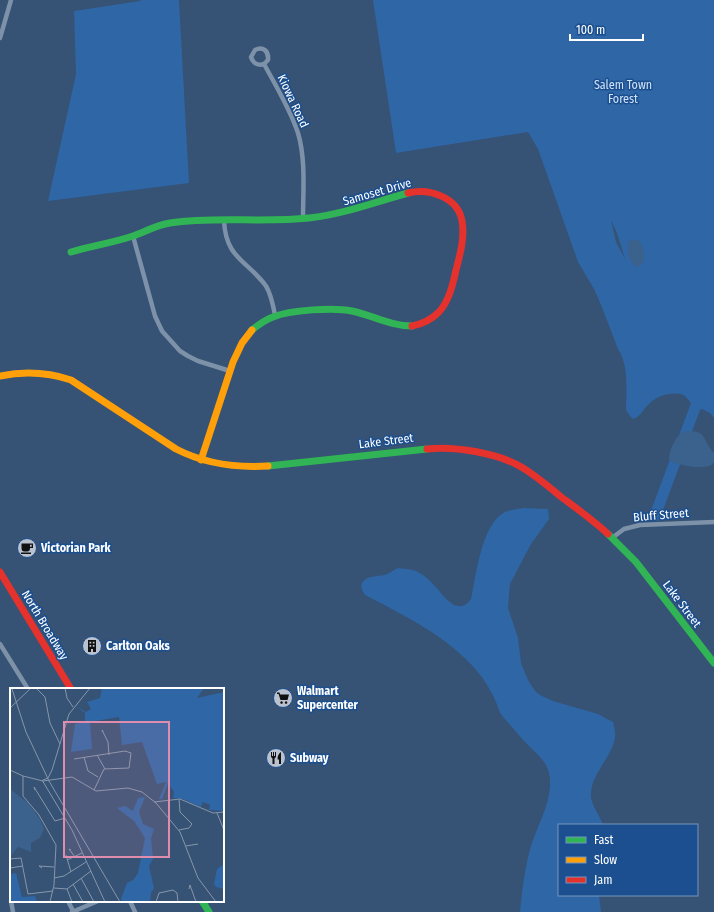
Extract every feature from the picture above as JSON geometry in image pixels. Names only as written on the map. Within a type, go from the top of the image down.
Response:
[{"type":"street","points":[[0,38],[11,0]]},
{"type":"street","name":"Kiowa Road","points":[[264,64],[290,114],[301,145],[303,219]]},
{"type":"street","name":"Samoset Drive","points":[[71,252],[133,236],[165,224],[193,221],[303,219],[347,212],[413,192],[424,191],[441,196],[457,209],[462,220],[462,242],[452,286],[446,302],[440,312],[431,319],[420,324],[411,325],[392,323],[354,311],[332,308],[275,315],[254,328],[240,346],[230,371],[201,460]]},
{"type":"street","points":[[224,221],[225,234],[228,244],[236,256],[265,285],[270,296],[275,315]]},
{"type":"street","points":[[133,236],[155,316],[162,331],[180,351],[188,356],[198,361],[230,371]]},
{"type":"street","name":"Lake Street","points":[[0,376],[30,371],[51,374],[71,380],[169,445],[201,460],[230,466],[266,466],[433,448],[488,455],[515,464],[530,472],[596,523],[636,561],[669,607],[714,663]]},
{"type":"street","name":"Bluff Street","points":[[612,538],[624,529],[640,525],[714,522]]},
{"type":"street","name":"North Broadway","points":[[0,572],[70,688]]},
{"type":"street","points":[[0,644],[2,652],[27,688]]},
{"type":"street","points":[[11,902],[13,912]]},
{"type":"street","points":[[68,902],[73,912],[96,902]]},
{"type":"street","points":[[130,902],[135,912]]},
{"type":"street","points":[[203,902],[209,912]]},
{"type":"green space","points":[[141,0],[179,0],[189,183],[48,201],[76,74],[74,11]]},
{"type":"green space","name":"Salem Town Forest","points":[[373,0],[714,0],[714,418],[710,413],[702,409],[700,410],[662,513],[662,518],[667,520],[647,521],[691,403],[681,394],[671,394],[661,396],[652,401],[641,414],[633,419],[626,410],[626,378],[622,356],[594,289],[578,262],[538,149],[528,132],[396,153]],"holes":[[[611,220],[617,233],[625,259],[616,242]]]},
{"type":"green space","points":[[524,508],[548,509],[549,519],[531,544],[510,584],[508,608],[518,638],[521,663],[528,680],[535,691],[540,695],[553,701],[598,714],[613,722],[615,730],[613,745],[597,773],[592,788],[591,797],[603,824],[558,824],[558,896],[599,896],[601,912],[520,912],[529,854],[549,794],[550,779],[547,767],[502,716],[485,682],[465,659],[452,647],[425,628],[365,595],[362,588],[362,582],[368,578],[384,575],[398,568],[407,569],[416,571],[423,575],[447,600],[453,604],[458,606],[464,605],[471,599],[481,553],[489,529],[503,513],[510,510]]},
{"type":"shaded area","points":[[631,240],[639,240],[644,252],[644,260],[640,266],[636,267],[630,259],[628,253],[628,243]]},
{"type":"shaded area","points":[[685,431],[697,432],[703,436],[714,453],[714,462],[711,465],[706,467],[692,467],[678,464],[669,460],[673,444],[678,436]]},
{"type":"traffic: fast","points":[[71,252],[125,238],[160,225],[170,223],[205,220],[274,220],[309,218],[347,211],[408,193]]},
{"type":"traffic: fast","points":[[252,330],[259,324],[273,317],[301,311],[324,309],[352,311],[396,324],[412,326]]},
{"type":"traffic: fast","points":[[268,466],[427,449]]},
{"type":"traffic: fast","points":[[608,534],[636,562],[714,663]]},
{"type":"traffic: fast","points":[[203,902],[209,912]]},
{"type":"traffic: slow","points":[[201,460],[233,362],[242,343],[252,330]]},
{"type":"traffic: slow","points":[[0,376],[18,373],[36,373],[53,375],[71,380],[176,449],[187,454],[220,464],[268,466]]},
{"type":"traffic: jam","points":[[408,193],[433,193],[449,200],[459,213],[463,227],[462,246],[448,298],[439,312],[433,317],[423,323],[412,326]]},
{"type":"traffic: jam","points":[[427,449],[438,448],[476,452],[502,458],[513,463],[537,478],[608,534]]},
{"type":"traffic: jam","points":[[0,572],[70,688]]},
{"type":"place","name":"Victorian Park","points":[[27,548]]},
{"type":"place","name":"Carlton Oaks","points":[[92,646]]},
{"type":"place","name":"Walmart Supercenter","points":[[283,698]]},
{"type":"place","name":"Subway","points":[[276,758]]}]
